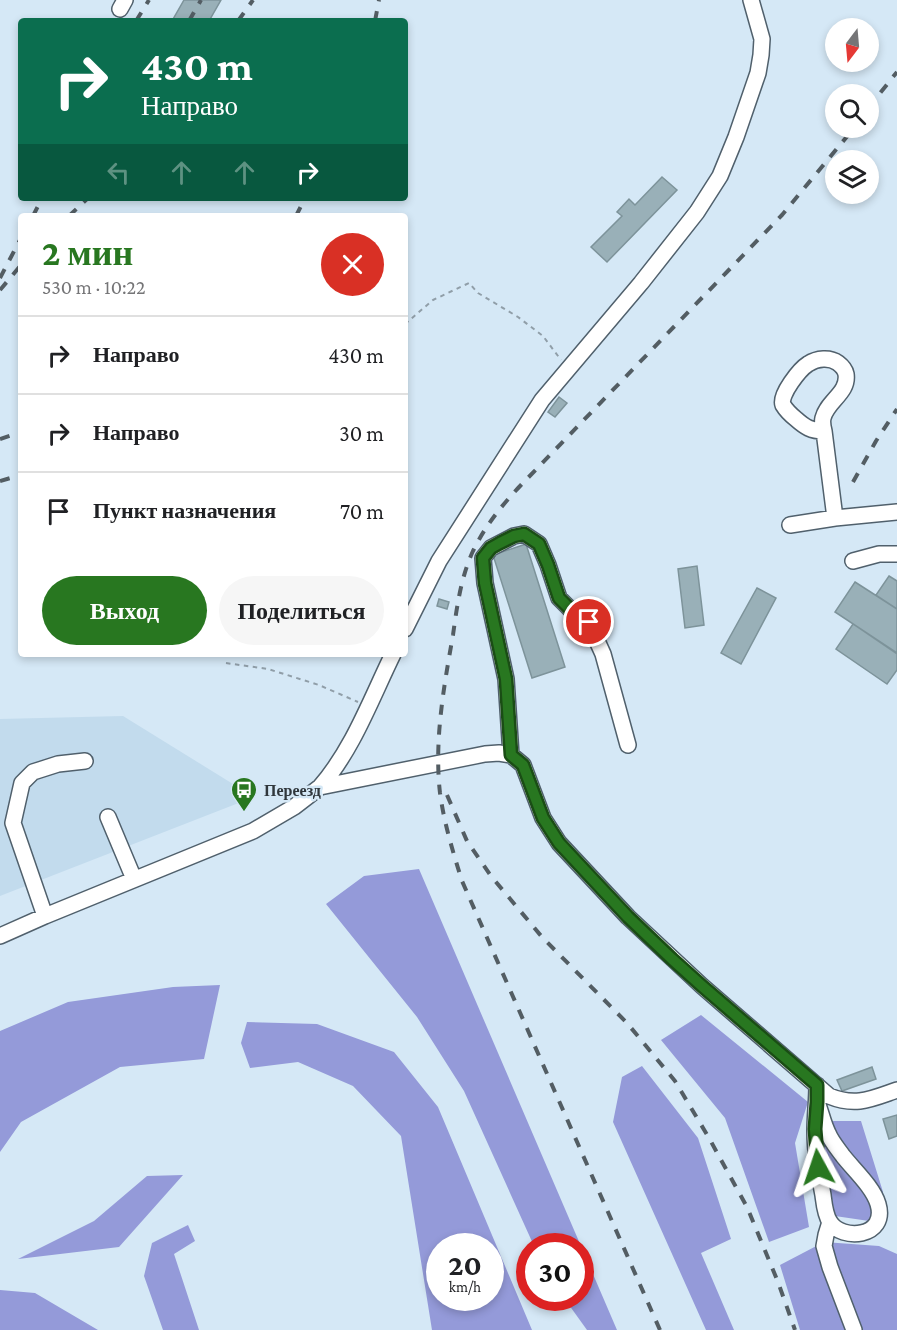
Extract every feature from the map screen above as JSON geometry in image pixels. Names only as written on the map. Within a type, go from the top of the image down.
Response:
[{"type":"street","points":[[408,623],[439,561],[542,400],[641,283],[697,212],[720,176],[758,73],[762,39],[751,0]]},
{"type":"street","points":[[824,431],[809,429],[797,421],[783,404],[785,391],[802,369],[820,359],[834,361],[844,368],[846,373],[842,391],[822,420],[824,431],[835,518]]},
{"type":"street","points":[[790,525],[897,512]]},
{"type":"street","points":[[511,755],[506,679],[485,583],[483,558],[491,548],[514,536],[524,534],[539,544],[559,598],[589,622],[603,654],[628,745]]},
{"type":"street","points":[[853,561],[879,554],[897,554]]},
{"type":"street","points":[[0,936],[253,831],[294,807],[320,787],[345,754],[392,657]]},
{"type":"street","points":[[345,754],[346,766],[351,773],[363,778]]},
{"type":"street","points":[[320,787],[485,754],[511,755],[523,765],[543,818],[559,843],[628,917],[694,979],[829,1096],[854,1102],[897,1090]]},
{"type":"street","points":[[45,916],[13,823],[22,783],[33,772],[58,764],[85,761]]},
{"type":"street","points":[[108,817],[134,879]]},
{"type":"street","points":[[817,1085],[816,1154],[830,1222],[824,1246],[854,1330]]},
{"type":"street","points":[[817,1102],[828,1134],[872,1191],[878,1205],[877,1223],[864,1233],[854,1234],[841,1230],[830,1222]]},
{"type":"path","points":[[408,321],[433,300],[469,283],[478,293],[518,316],[543,336],[567,369]]},
{"type":"path","points":[[226,663],[268,669],[319,685],[367,708]]},
{"type":"shaded area","points":[[123,716],[254,797],[0,896],[0,719]]},
{"type":"shaded area","points":[[419,869],[575,1233],[528,1233],[464,1091],[417,1017],[326,904],[364,876]]},
{"type":"shaded area","points":[[220,985],[204,1059],[120,1067],[21,1122],[0,1152],[0,1031],[68,1002],[173,987]]},
{"type":"shaded area","points":[[701,1015],[808,1102],[795,1143],[809,1227],[769,1242],[725,1118],[661,1040]]},
{"type":"shaded area","points":[[247,1022],[317,1024],[394,1052],[438,1107],[491,1233],[426,1233],[426,1292],[401,1136],[353,1086],[298,1062],[250,1068],[241,1043]]},
{"type":"shaded area","points":[[642,1066],[698,1138],[731,1239],[701,1253],[734,1330],[706,1330],[613,1122],[622,1077]]},
{"type":"shaded area","points":[[828,1121],[861,1121],[883,1192],[881,1216],[869,1221],[835,1216],[822,1143]]},
{"type":"shaded area","points":[[183,1175],[119,1247],[18,1259],[94,1221],[147,1176]]},
{"type":"shaded area","points":[[188,1225],[195,1241],[174,1254],[199,1330],[163,1330],[144,1276],[152,1243]]},
{"type":"shaded area","points":[[824,1242],[879,1246],[897,1254],[897,1330],[800,1330],[780,1265]]},
{"type":"shaded area","points":[[504,1264],[516,1292],[516,1311],[524,1311],[532,1330],[432,1330],[429,1311],[504,1311]]},
{"type":"shaded area","points":[[594,1276],[617,1330],[587,1330],[573,1311],[594,1311]]},
{"type":"shaded area","points":[[0,1290],[35,1293],[98,1330],[0,1330]]},
{"type":"building","points":[[184,0],[221,0],[211,18],[174,18]]},
{"type":"building","points":[[662,177],[677,190],[607,262],[591,247],[622,216],[617,212],[629,199],[635,205]]},
{"type":"building","points":[[559,397],[567,403],[555,417],[548,412]]},
{"type":"building","points":[[526,544],[565,667],[532,678],[493,555]]},
{"type":"building","points":[[697,566],[704,625],[685,628],[678,569]]},
{"type":"building","points":[[889,576],[897,581],[897,609],[876,595]]},
{"type":"building","points":[[855,582],[897,609],[897,653],[835,612]]},
{"type":"building","points":[[757,588],[776,598],[741,664],[721,653]]},
{"type":"building","points":[[439,599],[449,602],[447,609],[437,606]]},
{"type":"building","points":[[853,624],[897,654],[897,670],[887,684],[836,649]]},
{"type":"building","points":[[872,1067],[876,1079],[842,1091],[837,1080]]},
{"type":"building","points":[[897,1115],[897,1136],[889,1139],[883,1119]]},
{"type":"railway","points":[[138,18],[149,0]]},
{"type":"railway","points":[[191,18],[201,0]]},
{"type":"railway","points":[[240,18],[253,0]]},
{"type":"railway","points":[[376,18],[379,0]]},
{"type":"railway","points":[[879,94],[897,72]]},
{"type":"railway","points":[[660,1330],[462,881],[444,815],[438,773],[439,733],[446,674],[465,571],[473,551],[494,516],[521,485],[782,215],[846,138]]},
{"type":"railway","points":[[34,213],[40,201]]},
{"type":"railway","points":[[72,213],[85,201]]},
{"type":"railway","points":[[298,213],[304,201]]},
{"type":"railway","points":[[0,278],[18,244]]},
{"type":"railway","points":[[0,290],[18,269]]},
{"type":"railway","points":[[853,482],[897,409]]},
{"type":"railway","points":[[0,439],[18,433]]},
{"type":"railway","points":[[0,481],[18,476]]},
{"type":"railway","points":[[447,795],[467,841],[491,876],[542,937],[627,1023],[675,1081],[747,1207],[795,1330]]},
{"type":"place","name":"Переезд","points":[[244,813]]},
{"type":"route","points":[[589,622],[559,598],[539,544],[524,534],[514,536],[491,548],[483,558],[485,583],[506,679],[511,755],[523,765],[543,818],[559,843],[628,917],[702,986],[817,1085],[815,1129],[818,1167]]}]
